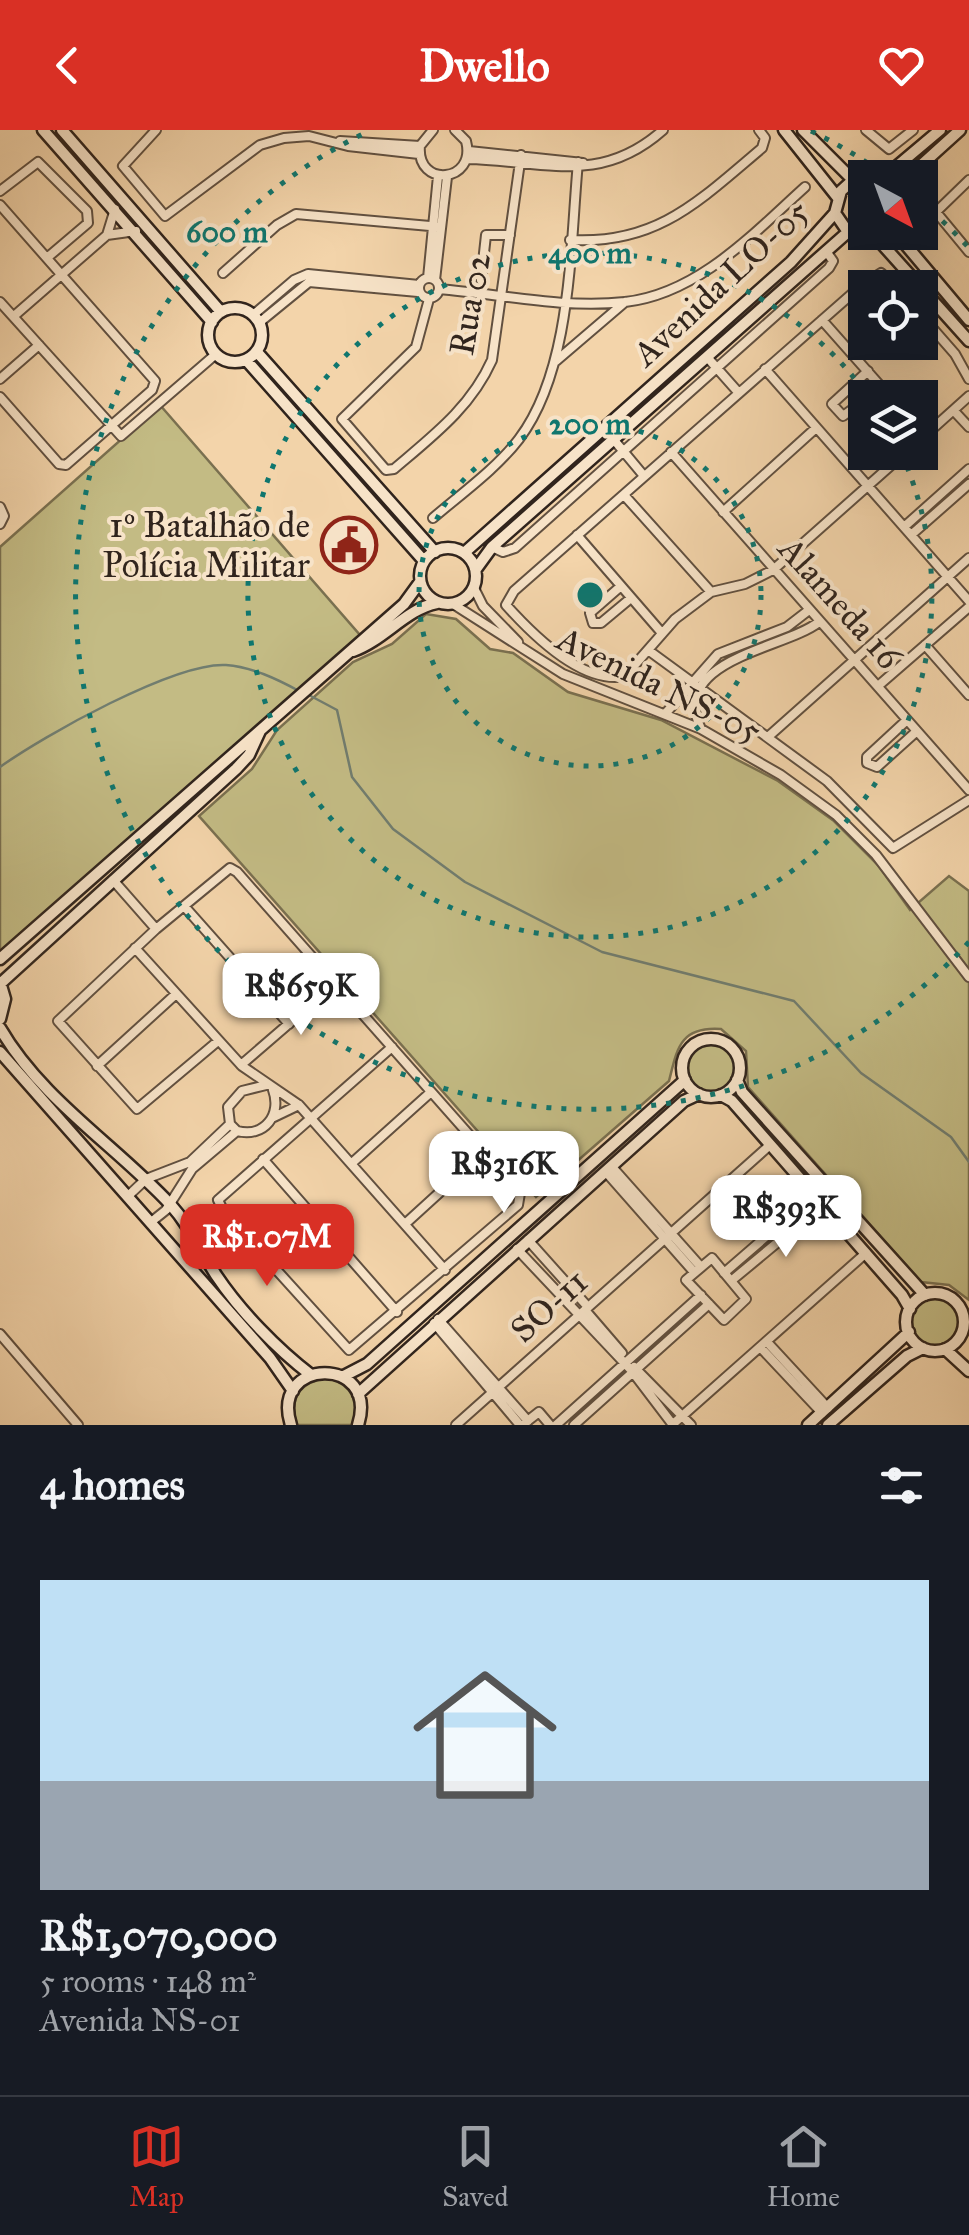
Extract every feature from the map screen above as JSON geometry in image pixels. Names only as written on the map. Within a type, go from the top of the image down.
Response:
[{"type":"street","points":[[43,130],[216,317]]},
{"type":"street","points":[[62,130],[216,317]]},
{"type":"street","points":[[156,130],[126,157],[122,166],[162,214],[172,214],[260,145],[310,133],[330,142],[420,150]]},
{"type":"street","points":[[369,145],[371,130]]},
{"type":"street","points":[[433,130],[420,150],[425,168],[442,176],[461,170],[468,155],[466,141],[455,130]]},
{"type":"street","points":[[468,155],[592,166],[630,156],[663,130]]},
{"type":"street","points":[[570,240],[628,237],[676,217],[762,148],[765,138],[760,130]]},
{"type":"street","points":[[784,130],[838,198]]},
{"type":"street","points":[[802,130],[848,170]]},
{"type":"street","points":[[866,130],[889,149],[912,130]]},
{"type":"street","points":[[904,160],[940,130]]},
{"type":"street","points":[[927,160],[960,130]]},
{"type":"street","name":"Rua 02","points":[[429,299],[416,347],[342,419],[386,470],[394,469],[455,416],[480,386],[498,342],[520,159]]},
{"type":"street","points":[[0,191],[34,164],[49,168],[90,219],[48,258]]},
{"type":"street","points":[[433,518],[518,440],[538,407],[556,362],[578,165]]},
{"type":"street","points":[[429,299],[434,282],[442,176]]},
{"type":"street","points":[[969,180],[936,212],[969,252]]},
{"type":"street","points":[[256,319],[309,282],[419,288],[434,282],[564,302],[625,302],[676,287],[703,272],[739,246],[806,186]]},
{"type":"street","points":[[848,189],[838,198],[836,213],[848,232]]},
{"type":"street","points":[[0,204],[153,376],[152,390],[68,464],[59,464],[0,397]]},
{"type":"street","points":[[14,316],[106,235],[116,208]]},
{"type":"street","name":"Avenida LO-05","points":[[464,553],[791,262],[836,213]]},
{"type":"street","points":[[223,273],[277,225],[296,214],[436,227]]},
{"type":"street","points":[[106,235],[136,231]]},
{"type":"street","name":"Avenida LO-05","points":[[476,569],[492,547],[848,232]]},
{"type":"street","points":[[482,280],[486,236],[510,234]]},
{"type":"street","points":[[889,250],[969,341]]},
{"type":"street","points":[[910,250],[969,320]]},
{"type":"street","points":[[492,547],[503,552],[515,548],[830,268],[833,261],[826,251]]},
{"type":"street","points":[[419,288],[429,299]]},
{"type":"street","points":[[848,299],[670,452],[510,595],[506,604],[538,638],[569,659],[603,675],[625,676],[662,632],[711,592],[745,584],[774,570],[885,470]]},
{"type":"street","points":[[0,302],[122,436],[216,354]]},
{"type":"street","points":[[556,362],[625,302]]},
{"type":"street","points":[[238,308],[256,319],[262,340],[257,352],[247,360],[229,362],[216,354],[208,336],[216,317],[238,308]]},
{"type":"street","points":[[822,320],[876,380]]},
{"type":"street","points":[[938,335],[969,379]]},
{"type":"street","points":[[0,379],[39,345]]},
{"type":"street","points":[[257,352],[435,552]]},
{"type":"street","points":[[707,357],[738,392]]},
{"type":"street","points":[[247,360],[424,561]]},
{"type":"street","points":[[765,369],[969,604],[878,686]]},
{"type":"street","points":[[858,380],[868,371]]},
{"type":"street","points":[[848,389],[832,404],[844,416],[848,413]]},
{"type":"street","points":[[938,423],[969,396]]},
{"type":"street","points":[[954,411],[969,426]]},
{"type":"street","points":[[723,512],[816,428]]},
{"type":"street","points":[[614,440],[644,476]]},
{"type":"street","name":"Alameda 16","points":[[670,452],[969,790]]},
{"type":"street","points":[[904,527],[969,469]]},
{"type":"street","points":[[911,535],[969,484]]},
{"type":"street","points":[[947,489],[954,497]]},
{"type":"street","points":[[624,494],[711,592]]},
{"type":"street","points":[[0,508],[4,516],[0,524]]},
{"type":"street","points":[[577,535],[662,632]]},
{"type":"street","points":[[0,959],[320,675],[404,604],[420,582],[424,561],[435,552],[451,548],[464,553],[476,569],[474,588],[454,604],[424,606],[380,638],[348,652]]},
{"type":"street","points":[[769,736],[969,558]]},
{"type":"street","points":[[420,582],[438,603]]},
{"type":"street","points":[[621,586],[590,614],[593,622],[601,623],[631,598]]},
{"type":"street","name":"Avenida NS-05","points":[[474,588],[483,606],[524,649]]},
{"type":"street","name":"Avenida NS-05","points":[[454,604],[563,674],[701,729],[781,776],[836,815],[904,888],[947,954],[969,977]]},
{"type":"street","points":[[665,714],[718,654],[787,627],[810,610]]},
{"type":"street","points":[[701,729],[696,716],[703,687],[729,659],[788,640],[819,622]]},
{"type":"street","points":[[925,645],[969,695]]},
{"type":"street","points":[[648,650],[840,792],[894,848],[969,800]]},
{"type":"street","points":[[907,720],[867,757],[867,763],[876,768],[916,731]]},
{"type":"street","points":[[0,1019],[5,999],[0,982],[236,769],[249,755],[260,730]]},
{"type":"street","points":[[218,1041],[139,1109],[133,1108],[59,1018],[225,869],[234,869],[432,1092],[521,1199],[446,1270],[356,1348],[348,1349],[224,1212],[220,1197],[392,1047]]},
{"type":"street","points":[[113,880],[156,929]]},
{"type":"street","points":[[184,906],[289,1024]]},
{"type":"street","points":[[136,948],[241,1065],[299,1104],[446,1270]]},
{"type":"street","points":[[241,1065],[336,982]]},
{"type":"street","points":[[97,1066],[176,994]]},
{"type":"street","points":[[0,1028],[78,1120],[124,1155],[190,1226],[230,1292],[311,1375]]},
{"type":"street","points":[[342,1377],[385,1349],[685,1080],[686,1054],[697,1043],[711,1039],[734,1051],[740,1065],[737,1080],[721,1095]]},
{"type":"street","points":[[0,1052],[270,1358],[292,1391],[289,1424]]},
{"type":"street","points":[[241,1065],[248,1088]]},
{"type":"street","points":[[685,1080],[700,1094]]},
{"type":"street","points":[[737,1080],[755,1107],[924,1295]]},
{"type":"street","points":[[234,1128],[228,1107],[248,1088],[269,1086]]},
{"type":"street","points":[[269,1086],[278,1108],[274,1118]]},
{"type":"street","points":[[352,1164],[432,1092]]},
{"type":"street","points":[[358,1394],[684,1100],[700,1094],[721,1095],[732,1102],[866,1253],[910,1309]]},
{"type":"street","points":[[128,1196],[146,1179],[190,1162],[234,1128],[259,1130],[299,1104]]},
{"type":"street","points":[[152,1222],[170,1204],[192,1169],[234,1128]]},
{"type":"street","name":"SO-11","points":[[456,1425],[770,1145]]},
{"type":"street","points":[[405,1224],[484,1152]]},
{"type":"street","points":[[263,1160],[397,1312]]},
{"type":"street","points":[[609,1170],[697,1269]]},
{"type":"street","points":[[724,1273],[800,1208],[808,1213],[732,1281]]},
{"type":"street","points":[[528,1240],[630,1366],[672,1425],[866,1253]]},
{"type":"street","points":[[517,1249],[584,1310]]},
{"type":"street","points":[[712,1258],[724,1273],[746,1301],[724,1320],[686,1280],[712,1258]]},
{"type":"street","points":[[808,1425],[908,1332],[910,1309],[924,1295],[944,1294],[957,1303],[964,1317],[962,1333],[969,1348]]},
{"type":"street","points":[[574,1425],[700,1295]]},
{"type":"street","points":[[436,1321],[524,1424],[539,1412],[553,1425],[709,1304]]},
{"type":"street","points":[[908,1332],[923,1348]]},
{"type":"street","points":[[833,1424],[910,1353],[923,1348],[945,1348],[962,1333]]},
{"type":"street","points":[[0,1334],[78,1425]]},
{"type":"street","points":[[764,1345],[825,1410]]},
{"type":"street","points":[[945,1348],[969,1371]]},
{"type":"street","points":[[630,1366],[691,1425]]},
{"type":"street","points":[[292,1391],[311,1375],[326,1372],[342,1377],[358,1394],[362,1412],[358,1425]]},
{"type":"shaded area","points":[[160,405],[366,642],[0,963],[0,547]]},
{"type":"shaded area","points":[[426,614],[456,619],[490,649],[513,653],[568,692],[661,720],[778,781],[834,821],[878,865],[910,910],[949,876],[969,891],[969,1300],[949,1285],[921,1282],[748,1087],[746,1051],[721,1029],[688,1036],[678,1050],[669,1081],[536,1197],[199,816],[252,769],[277,730],[353,662],[392,644]]},
{"type":"shaded area","points":[[711,1043],[729,1050],[736,1068],[729,1086],[711,1093],[693,1086],[686,1068],[693,1050]]},
{"type":"shaded area","points":[[936,1297],[953,1305],[961,1322],[953,1339],[936,1347],[919,1339],[911,1322],[919,1305]]},
{"type":"shaded area","points":[[327,1378],[342,1384],[352,1395],[352,1425],[297,1425],[294,1407],[298,1393],[310,1383]]},
{"type":"waterway","points":[[0,767],[110,703],[203,667],[245,668],[299,691]]},
{"type":"waterway","points":[[307,694],[337,710],[352,777],[393,829],[465,882],[602,952],[794,1001],[861,1073],[951,1137],[969,1162]]},
{"type":"place","name":"1º Batalhão de Polícia Militar","points":[[349,545]]}]
